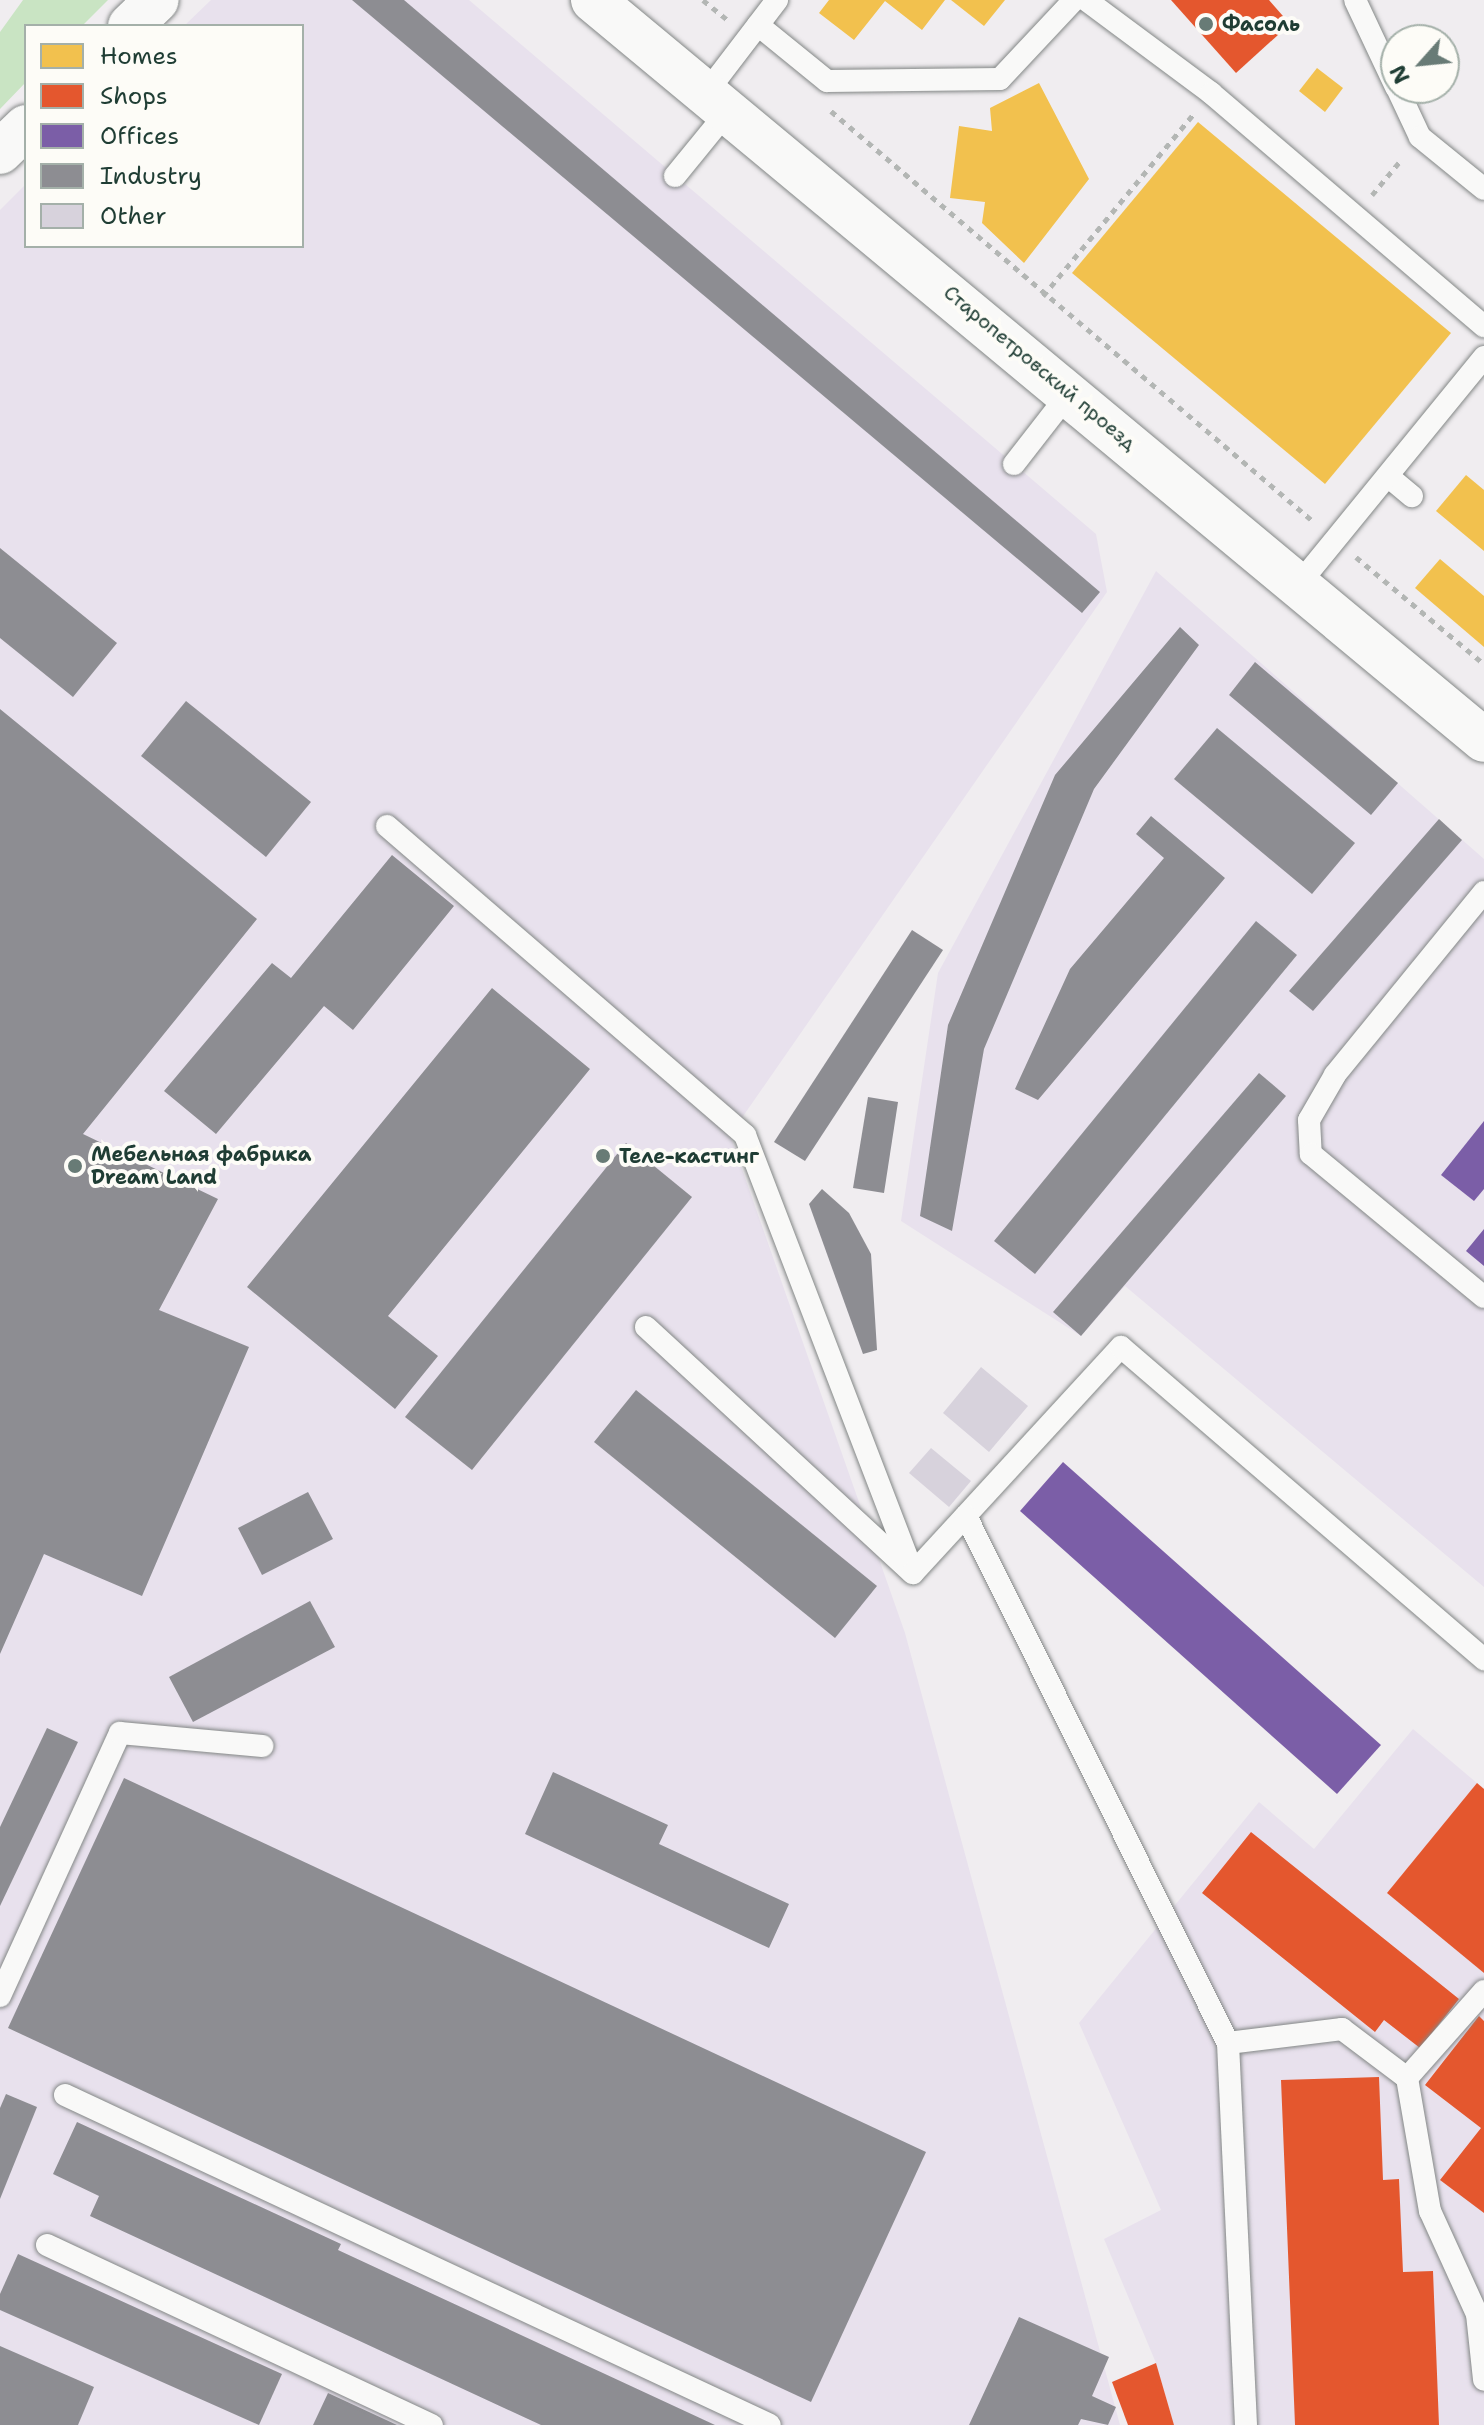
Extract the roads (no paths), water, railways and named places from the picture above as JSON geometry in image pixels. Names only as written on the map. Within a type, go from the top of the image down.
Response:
[{"type":"street","points":[[132,24],[157,0]]},
{"type":"street","name":"Старопетровский проезд","points":[[593,0],[1070,392],[1484,740]]},
{"type":"street","points":[[0,152],[24,129]]},
{"type":"lane","points":[[675,176],[753,31],[777,0]]},
{"type":"lane","points":[[753,31],[827,81],[1000,79],[1074,0]]},
{"type":"lane","points":[[1086,0],[1211,93],[1484,326]]},
{"type":"lane","points":[[1355,0],[1380,53]]},
{"type":"lane","points":[[1404,104],[1420,137],[1484,189]]},
{"type":"lane","points":[[1299,584],[1484,357]]},
{"type":"lane","points":[[1014,464],[1070,392]]},
{"type":"lane","points":[[1389,477],[1412,496]]},
{"type":"lane","points":[[387,826],[745,1135],[913,1573]]},
{"type":"lane","points":[[1484,892],[1335,1075],[1309,1120],[1311,1154],[1484,1297]]},
{"type":"lane","points":[[646,1327],[913,1573]]},
{"type":"lane","points":[[913,1573],[1121,1347],[1484,1659]]},
{"type":"lane","points":[[966,1516],[1228,2043],[1246,2425]]},
{"type":"lane","points":[[0,1996],[120,1733],[262,1746]]},
{"type":"lane","points":[[1407,2078],[1484,1991]]},
{"type":"lane","points":[[1228,2043],[1342,2029],[1407,2078],[1430,2211],[1481,2310],[1484,2380]]},
{"type":"lane","points":[[65,2095],[770,2425]]},
{"type":"lane","points":[[47,2245],[432,2425]]},
{"type":"place","name":"Фасоль","points":[[1206,24]]},
{"type":"place","name":"Теле-кастинг","points":[[603,1156]]},
{"type":"place","name":"Мебельная фабрика Dream Land","points":[[75,1166]]}]
